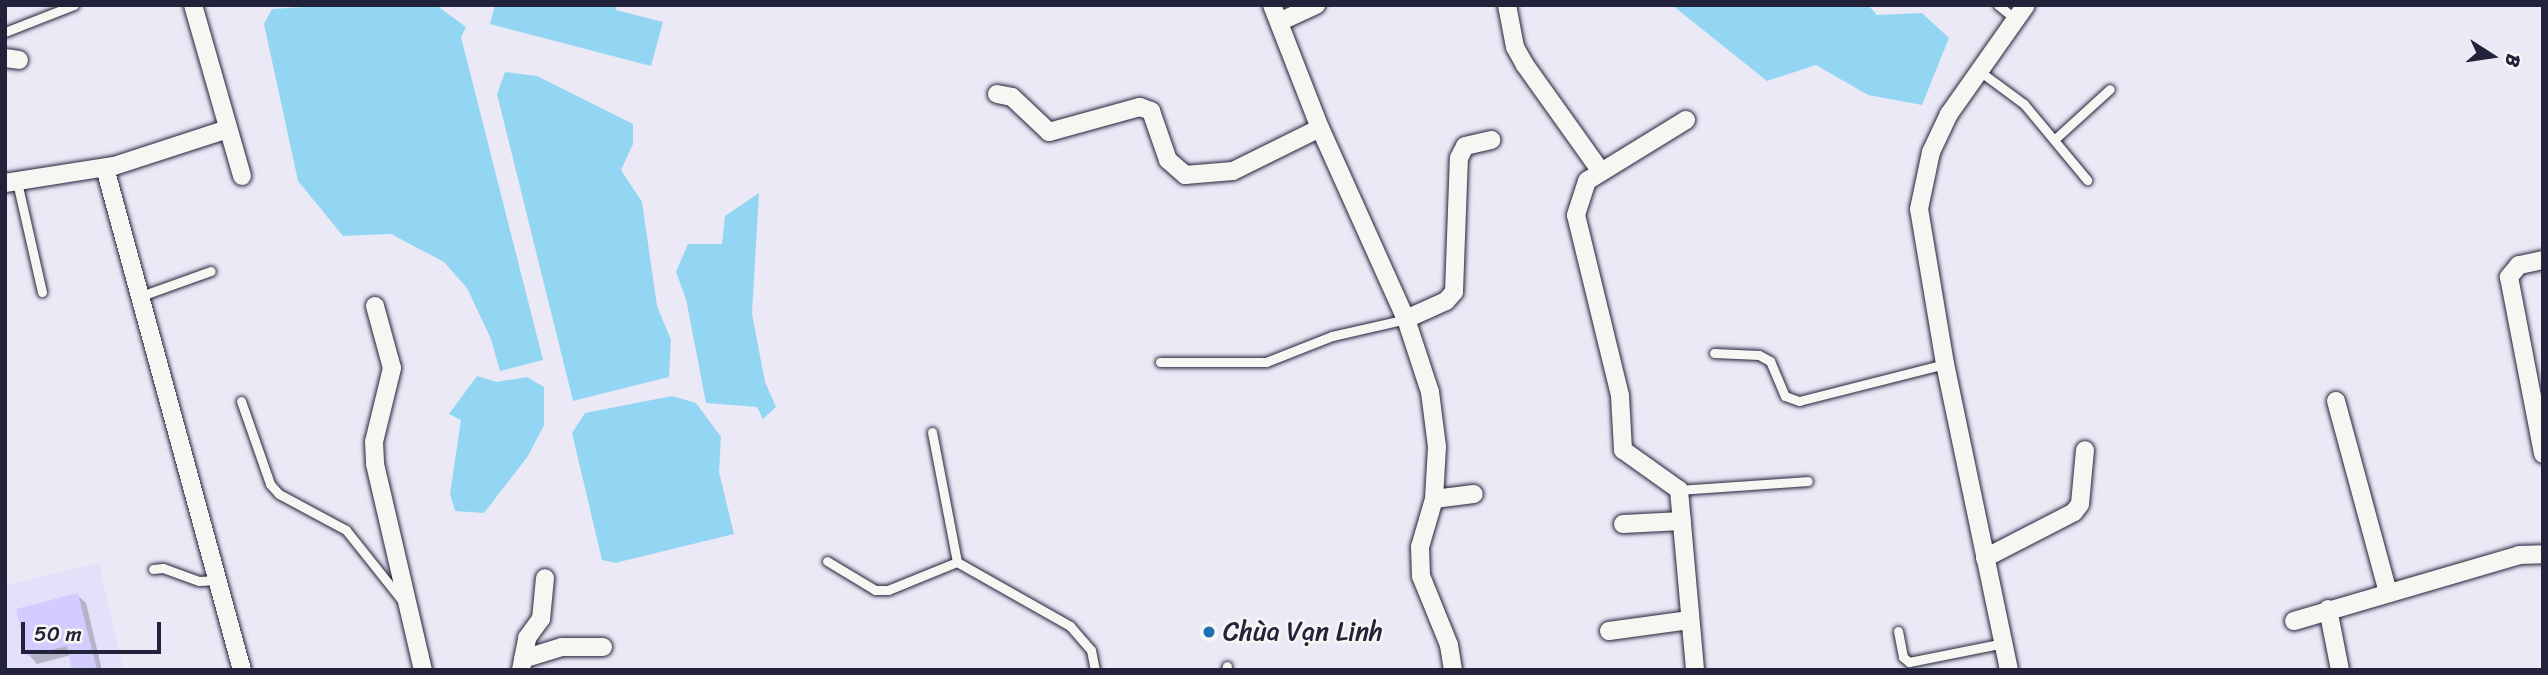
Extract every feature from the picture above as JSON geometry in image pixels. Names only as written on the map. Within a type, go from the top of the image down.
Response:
[{"type":"street","points":[[192,5],[242,176]]},
{"type":"street","points":[[1316,5],[1275,14],[1320,128],[1406,319],[1430,391],[1437,447],[1434,499],[1420,547],[1421,576],[1449,645],[1453,670]]},
{"type":"street","points":[[1507,5],[1515,47],[1525,65],[1600,170]]},
{"type":"street","points":[[2009,670],[1945,364],[1919,209],[1931,152],[1949,114],[2021,12]]},
{"type":"street","points":[[997,94],[1012,97],[1049,132],[1140,107],[1151,111],[1168,160],[1185,175],[1233,171],[1320,128]]},
{"type":"street","points":[[1686,120],[1600,170],[1580,194],[1576,215],[1620,396],[1623,450],[1679,490],[1695,670]]},
{"type":"street","points":[[11,183],[105,168],[228,129]]},
{"type":"street","points":[[1406,319],[1446,301],[1454,292],[1460,158],[1465,146],[1491,140]]},
{"type":"street","points":[[105,168],[242,670]]},
{"type":"street","points":[[2543,260],[2519,265],[2508,277],[2543,454]]},
{"type":"street","points":[[375,306],[392,368],[374,442],[375,464],[402,570],[404,603],[423,670]]},
{"type":"street","points":[[2336,401],[2388,592]]},
{"type":"street","points":[[1985,558],[2074,512],[2080,504],[2085,450]]},
{"type":"street","points":[[1434,499],[1474,494]]},
{"type":"street","points":[[1623,524],[1682,521]]},
{"type":"street","points":[[2294,621],[2519,555],[2543,554]]},
{"type":"street","points":[[522,664],[527,638],[541,619],[545,578]]},
{"type":"street","points":[[2328,610],[2340,670]]},
{"type":"street","points":[[1609,631],[1689,620]]},
{"type":"street","points":[[522,664],[562,648],[603,647]]},
{"type":"lane","points":[[5,32],[74,5]]},
{"type":"lane","points":[[1998,5],[2021,12]]},
{"type":"lane","points":[[1978,70],[2024,104],[2087,180]]},
{"type":"lane","points":[[2055,139],[2110,89]]},
{"type":"lane","points":[[11,183],[42,292]]},
{"type":"lane","points":[[142,296],[211,271]]},
{"type":"lane","points":[[1160,362],[1266,362],[1332,336],[1406,319]]},
{"type":"lane","points":[[1714,353],[1759,355],[1770,361],[1785,396],[1799,401],[1945,364]]},
{"type":"lane","points":[[241,401],[270,484],[279,495],[346,530],[404,603]]},
{"type":"lane","points":[[932,432],[957,562],[1070,626],[1091,650],[1095,670]]},
{"type":"lane","points":[[1679,490],[1808,481]]},
{"type":"lane","points":[[827,561],[875,590],[888,590],[957,562]]},
{"type":"lane","points":[[153,569],[163,568],[199,581],[219,580]]},
{"type":"lane","points":[[1898,631],[1903,657],[1909,662],[2004,643]]},
{"type":"shaded area","points":[[99,563],[123,670],[5,670],[5,585]]},
{"type":"water","points":[[333,5],[436,5],[466,27],[461,37],[543,360],[500,371],[491,339],[467,288],[444,262],[391,234],[343,236],[298,181],[264,24],[272,9]]},
{"type":"water","points":[[495,5],[616,5],[616,10],[663,22],[651,66],[490,24]]},
{"type":"water","points":[[1672,5],[1868,5],[1877,15],[1922,13],[1949,38],[1922,105],[1868,95],[1816,65],[1767,81]]},
{"type":"water","points":[[505,72],[537,76],[633,124],[633,144],[621,170],[642,202],[657,306],[671,340],[669,377],[573,401],[497,94]]},
{"type":"water","points":[[759,193],[752,314],[765,382],[776,407],[763,419],[757,407],[706,403],[686,299],[676,272],[688,244],[722,244],[725,216]]},
{"type":"water","points":[[477,376],[497,382],[527,377],[544,387],[544,425],[528,456],[484,513],[455,511],[450,494],[461,420],[449,414]]},
{"type":"water","points":[[672,396],[696,403],[721,437],[719,472],[734,534],[615,563],[602,560],[572,433],[585,413]]},
{"type":"building","points":[[78,593],[97,670],[72,670],[67,646],[27,656],[16,609]]},
{"type":"place","name":"Chùa Vạn Linh","points":[[1209,632]]}]
